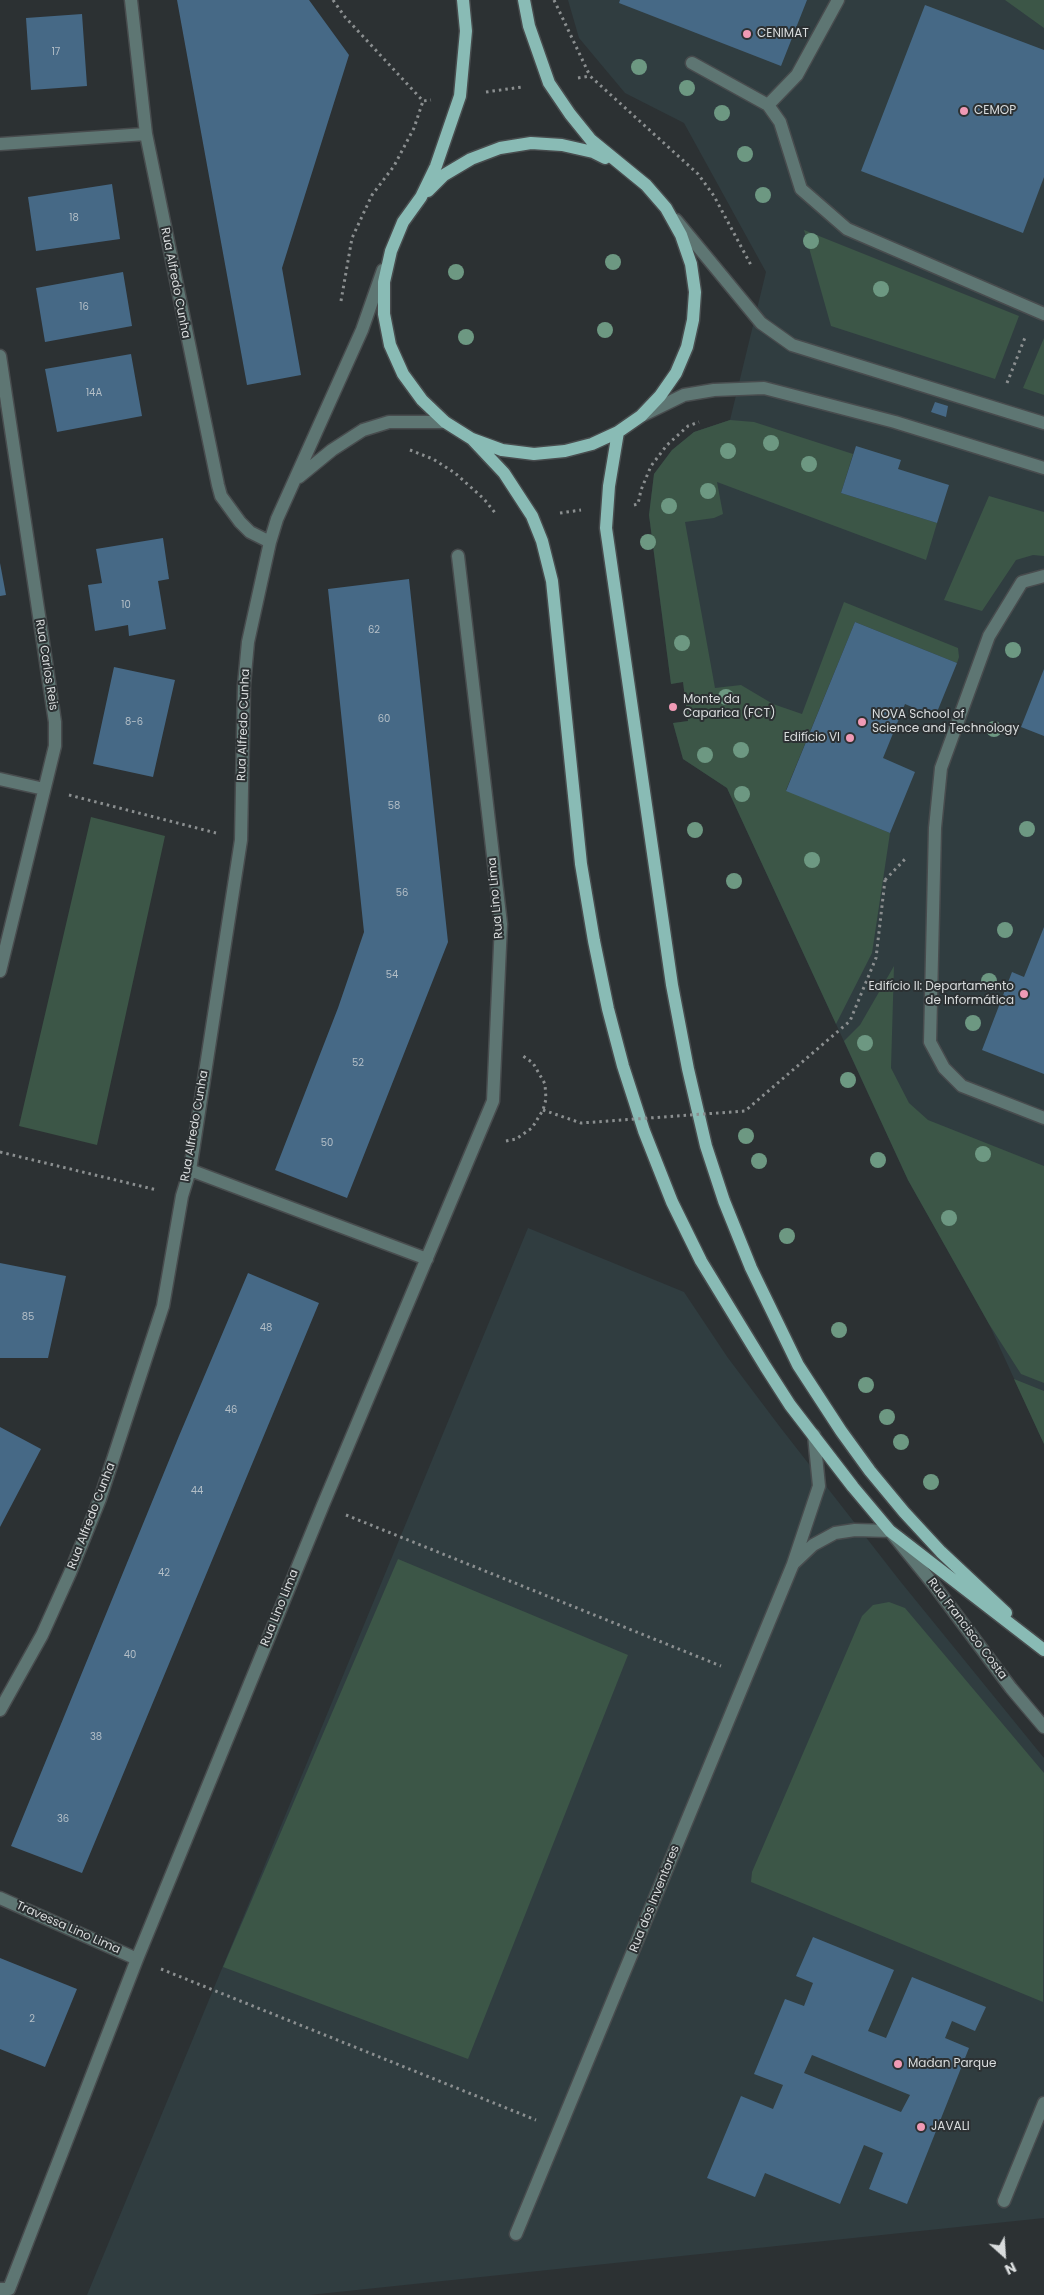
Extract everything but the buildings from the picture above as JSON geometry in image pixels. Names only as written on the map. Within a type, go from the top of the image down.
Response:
[{"type":"main road","points":[[463,0],[466,32],[460,96],[446,141],[421,197],[404,222],[391,251],[384,282],[384,314],[390,345],[403,374],[417,394],[445,422],[472,439],[502,450],[534,454],[565,451],[592,444],[618,432],[641,416],[660,396],[676,373],[687,347],[694,320],[695,292],[691,264],[681,234],[666,208],[646,184],[620,166],[591,140],[549,83],[532,34],[524,0]]},
{"type":"main road","points":[[421,197],[444,175],[471,159],[500,148],[531,143],[562,145],[593,152],[620,166]]},
{"type":"main road","points":[[618,432],[607,507],[606,528],[655,877],[688,1069],[706,1146],[724,1201],[750,1268],[798,1365],[847,1439],[904,1512],[976,1585],[1044,1646]]},
{"type":"main road","points":[[472,439],[504,473],[532,516],[542,541],[552,581],[581,864],[608,1009],[644,1131],[672,1202],[701,1261],[790,1405],[890,1531],[1044,1650]]},
{"type":"street","name":"Rua Alfredo Cunha","points":[[131,0],[146,134],[218,485],[221,496],[240,522],[250,532],[270,542]]},
{"type":"street","points":[[768,105],[797,75],[838,0]]},
{"type":"street","points":[[692,63],[768,105],[780,122],[801,189],[847,229],[1040,312]]},
{"type":"street","points":[[0,144],[146,134]]},
{"type":"street","points":[[666,208],[743,303],[761,322],[792,344],[1044,423]]},
{"type":"street","name":"Rua Alfredo Cunha","points":[[0,1710],[42,1635],[100,1499],[163,1306],[182,1196],[190,1170],[241,840],[244,685],[248,642],[270,542],[277,519],[362,330],[391,251]]},
{"type":"street","name":"Rua Carlos Reis","points":[[0,356],[3,402],[55,722],[55,746],[0,971]]},
{"type":"street","points":[[641,416],[684,395],[714,390],[764,388],[895,422],[1044,468]]},
{"type":"street","name":"Rua Alfredo Cunha","points":[[297,478],[332,450],[363,430],[388,422],[445,422]]},
{"type":"street","name":"Rua Lino Lima","points":[[0,2289],[9,2289],[136,1959],[323,1505],[493,1101],[501,924],[458,556]]},
{"type":"street","points":[[1044,576],[1022,582],[989,636],[941,768],[935,828],[930,1042],[944,1068],[962,1086],[1044,1118]]},
{"type":"street","points":[[0,779],[44,789]]},
{"type":"street","points":[[190,1170],[427,1259]]},
{"type":"street","name":"Rua dos Inventores","points":[[516,2234],[793,1564],[819,1486],[814,1435]]},
{"type":"street","name":"Rua dos Inventores","points":[[793,1564],[813,1544],[835,1533],[855,1530],[890,1531]]},
{"type":"street","name":"Rua Francisco Costa","points":[[890,1531],[934,1585],[1011,1688],[1044,1727]]},
{"type":"street","name":"Travessa Lino Lima","points":[[0,1898],[136,1959]]},
{"type":"street","points":[[1004,2201],[1044,2102]]},
{"type":"path","points":[[554,0],[590,76]]},
{"type":"path","points":[[340,310],[352,238],[372,195],[394,166],[414,128],[423,101]]},
{"type":"path","points":[[996,409],[1040,312]]},
{"type":"path","points":[[401,449],[433,459],[455,472],[484,499],[500,519],[532,516],[638,504],[651,466],[667,444],[688,426],[702,420]]},
{"type":"path","points":[[44,789],[241,840]]},
{"type":"path","points":[[543,1110],[581,1122],[745,1111],[850,1021],[876,958],[885,880]]},
{"type":"path","points":[[0,1152],[182,1196]]},
{"type":"path","points":[[323,1505],[747,1676]]},
{"type":"path","points":[[136,1959],[559,2130]]},
{"type":"shaded area","name":"NOVA School of Science and Technology","points":[[568,0],[1044,0],[1044,1444],[989,1324],[908,1180],[727,788],[683,759],[673,723],[688,721],[683,682],[671,684],[649,515],[654,474],[672,450],[694,432],[730,420],[766,272],[684,123],[625,93],[579,38]]},
{"type":"shaded area","name":"Madan Parque","points":[[528,1228],[684,1292],[728,1358],[780,1427],[900,1581],[1044,1758],[1044,2218],[309,2295],[87,2295]]},
{"type":"green space","points":[[1005,0],[1044,0],[1044,28]]},
{"type":"green space","points":[[804,230],[1019,316],[995,379],[831,326]]},
{"type":"green space","points":[[1044,338],[1044,395],[1023,388]]},
{"type":"green space","points":[[730,420],[754,422],[853,454],[841,493],[937,523],[926,560],[717,482],[723,514],[714,518],[685,522],[715,688],[741,685],[773,704],[802,714],[844,602],[958,648],[959,657],[957,663],[855,622],[786,790],[890,833],[872,953],[836,1024],[727,788],[683,759],[673,723],[688,721],[683,682],[671,684],[649,515],[654,474],[672,450],[694,432]]},
{"type":"green space","points":[[989,496],[1044,512],[1044,556],[1033,555],[1016,560],[982,611],[944,600]]},
{"type":"green space","points":[[91,817],[165,836],[97,1145],[19,1126]]},
{"type":"green space","points":[[894,966],[891,1068],[909,1103],[928,1120],[1044,1166],[1044,1383],[1021,1374],[989,1324],[908,1180],[844,1041],[860,1025]]},
{"type":"green space","points":[[1014,1379],[1044,1391],[1044,1444]]},
{"type":"green space","points":[[398,1559],[628,1655],[468,2059],[223,1967]]},
{"type":"green space","points":[[889,1602],[905,1608],[1044,1773],[1043,2002],[751,1882],[752,1872],[862,1616],[873,1605]]},
{"type":"place","name":"CENIMAT","points":[[747,34]]},
{"type":"place","name":"CEMOP","points":[[964,111]]},
{"type":"place","name":"Monte da Caparica (FCT)","points":[[673,707]]},
{"type":"place","name":"NOVA School of Science and Technology","points":[[862,722]]},
{"type":"place","name":"Edifício VI","points":[[850,738]]},
{"type":"place","name":"Edifício II: Departamento de Informática","points":[[1024,994]]},
{"type":"place","name":"Madan Parque","points":[[898,2064]]},
{"type":"place","name":"JAVALI","points":[[921,2127]]}]
